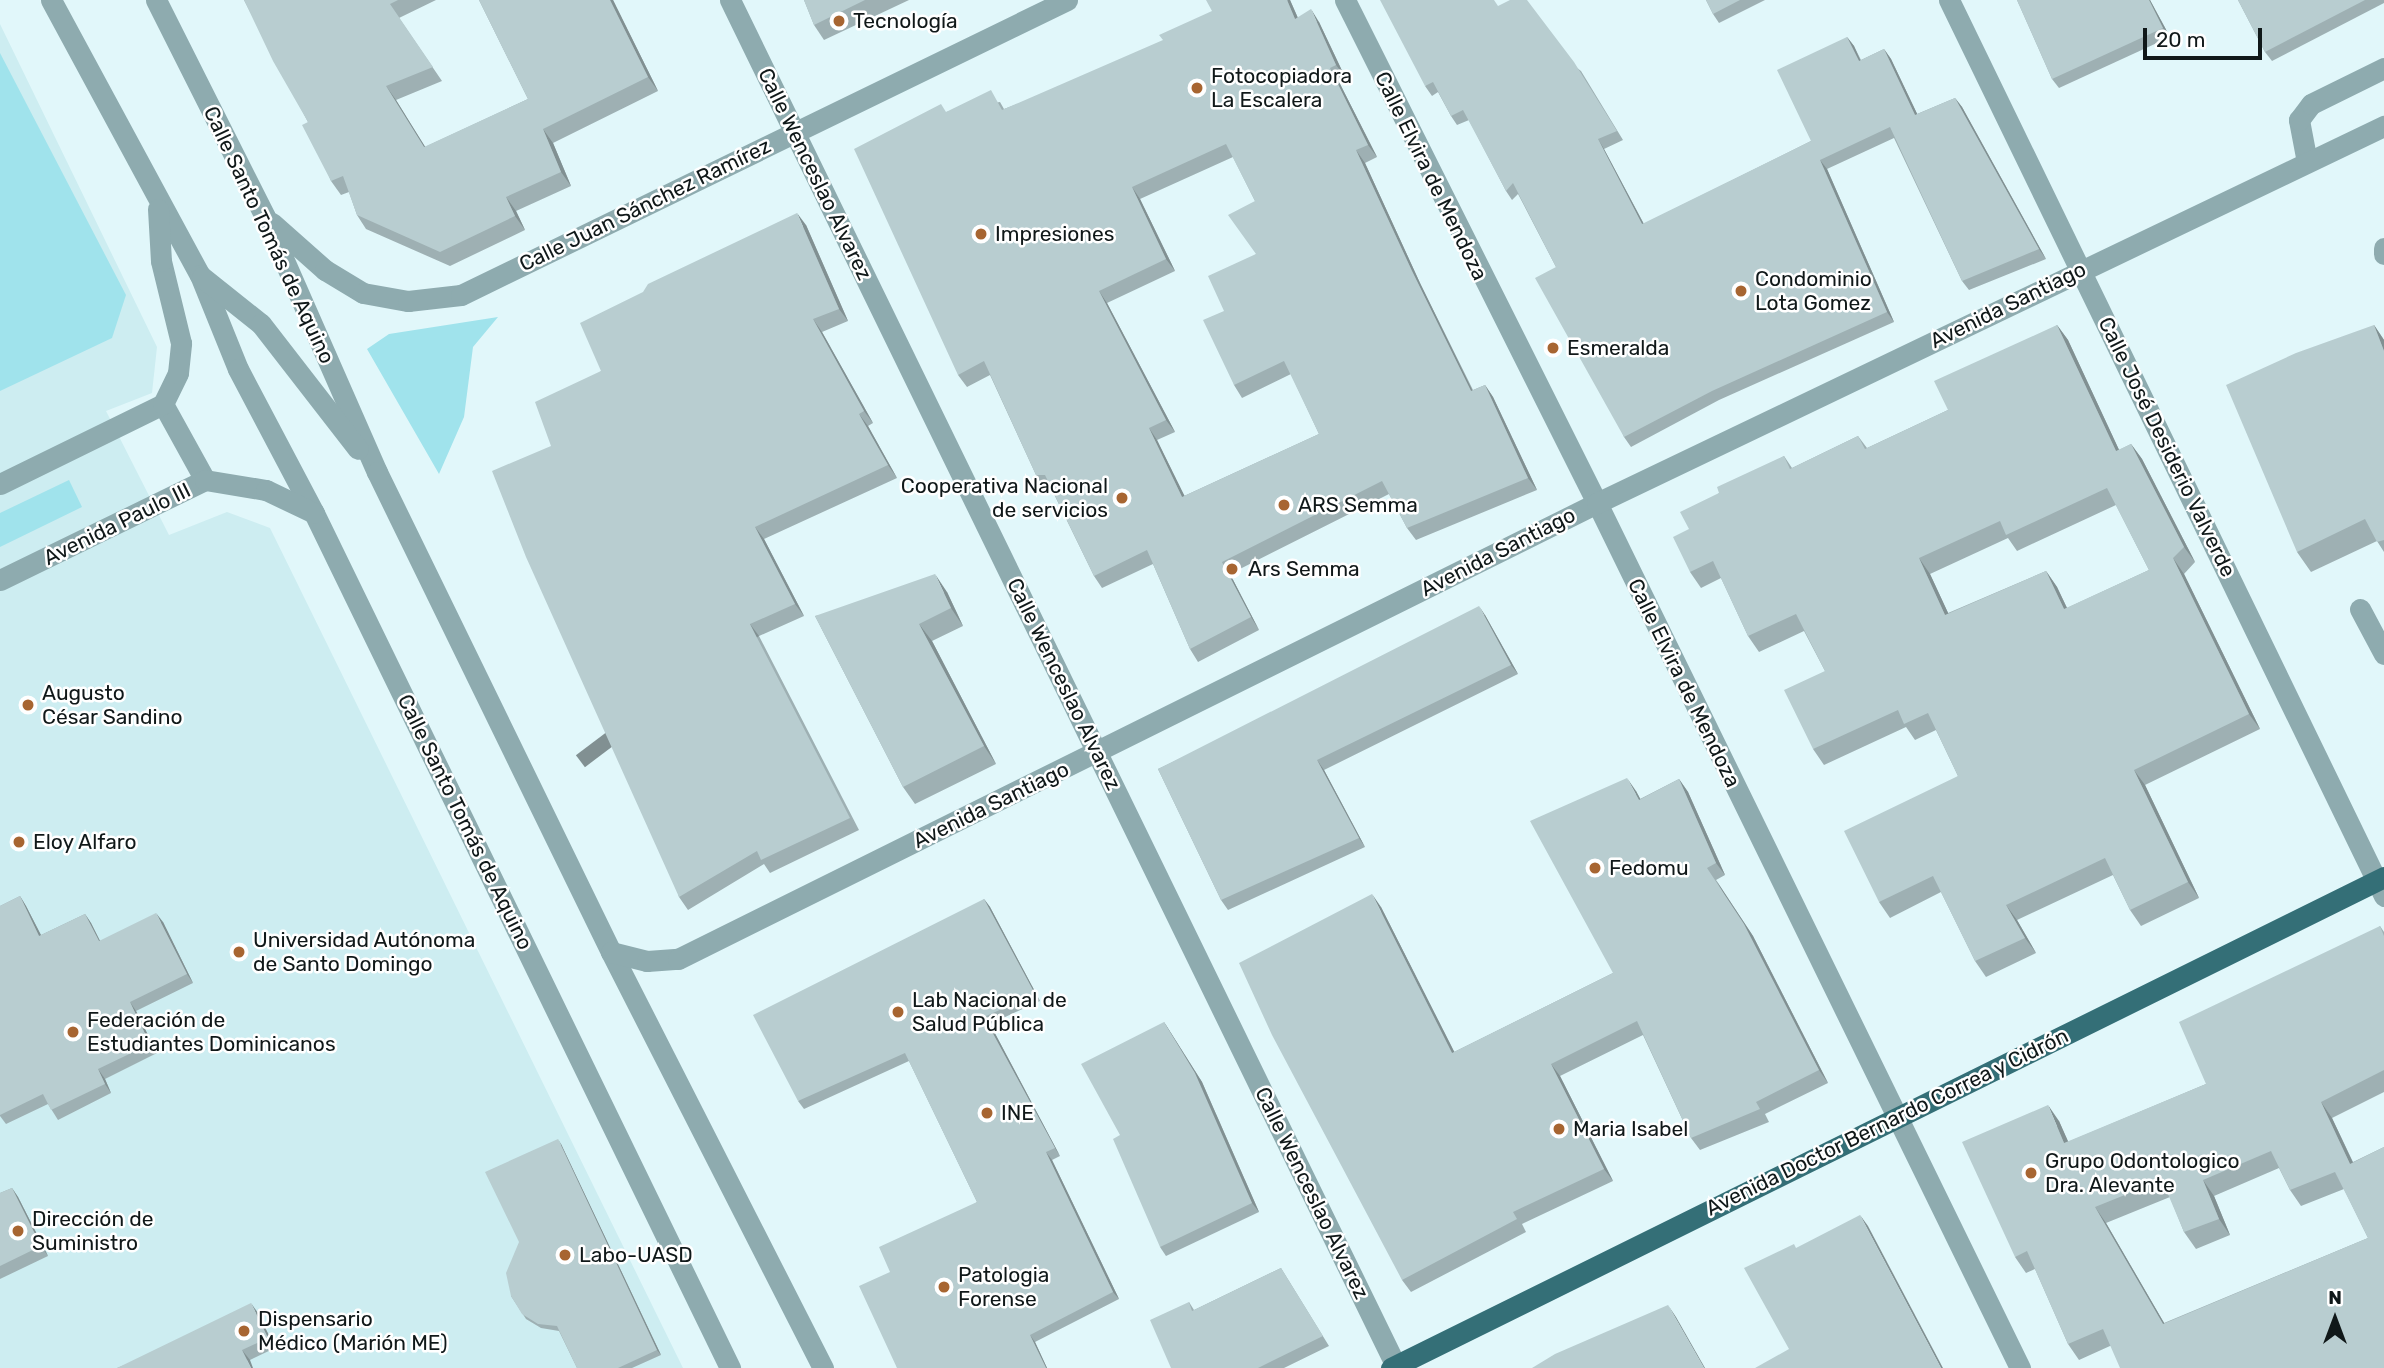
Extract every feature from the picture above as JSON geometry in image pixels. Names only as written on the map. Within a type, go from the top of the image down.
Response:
[{"type":"main road","name":"Avenida Doctor Bernardo Correa y Cidrón","points":[[1394,1367],[1896,1118],[2382,884]]},
{"type":"street","name":"Calle Santo Tomás de Aquino","points":[[51,0],[158,204],[200,275],[237,369],[314,513],[730,1368]]},
{"type":"street","name":"Calle Santo Tomás de Aquino","points":[[156,0],[265,217],[377,472],[611,952],[823,1368]]},
{"type":"street","name":"Calle Wenceslao Alvarez","points":[[730,0],[1098,752],[1394,1367]]},
{"type":"street","name":"Calle Juan Sánchez Ramírez","points":[[265,217],[325,270],[363,293],[408,300],[461,295],[1067,0]]},
{"type":"street","name":"Calle Elvira de Mendoza","points":[[1345,0],[1597,503],[2020,1368]]},
{"type":"street","name":"Calle José Desiderio Valverde","points":[[1948,0],[2382,884]]},
{"type":"street","points":[[2307,162],[2299,120],[2311,104],[2384,68]]},
{"type":"street","name":"Avenida Santiago","points":[[611,952],[647,961],[678,958],[1597,503],[2384,126]]},
{"type":"street","points":[[0,484],[163,404],[178,373],[181,343],[161,261],[158,204]]},
{"type":"street","points":[[2384,248],[2384,254]]},
{"type":"street","name":"Calle Santo Tomás de Aquino","points":[[200,275],[261,324],[377,472]]},
{"type":"street","points":[[163,404],[205,480]]},
{"type":"street","name":"Avenida Paulo III","points":[[0,580],[205,480],[266,490],[314,513]]},
{"type":"street","points":[[2360,609],[2384,654]]},
{"type":"shaded area","name":"Universidad Autónoma de Santo Domingo","points":[[0,24],[157,347],[152,393],[106,411],[169,535],[227,512],[270,528],[683,1368],[0,1368]]},
{"type":"shaded area","points":[[0,53],[126,295],[112,338],[0,391]]},
{"type":"shaded area","points":[[498,317],[473,347],[464,417],[439,474],[367,349],[389,334]]},
{"type":"shaded area","points":[[69,480],[82,507],[0,547],[0,513]]},
{"type":"building","points":[[244,0],[398,0],[390,4],[433,67],[386,86],[424,147],[528,99],[479,0],[610,0],[648,77],[543,129],[561,172],[506,197],[515,216],[440,252],[357,215],[343,176],[331,181],[302,125],[308,122],[273,61]]},
{"type":"building","points":[[804,0],[865,0],[814,25]]},
{"type":"building","points":[[1206,0],[1287,0],[1295,19],[1311,9],[1336,65],[1330,68],[1368,145],[1356,150],[1471,391],[1485,385],[1528,478],[1407,528],[1382,481],[1222,562],[1251,617],[1190,649],[1147,550],[1094,576],[1045,475],[1036,475],[984,361],[958,375],[854,149],[941,104],[946,112],[991,90],[1002,110],[1163,40],[1159,35],[1212,11]],"holes":[[[1226,144],[1255,201],[1228,215],[1256,254],[1208,276],[1224,311],[1203,320],[1234,385],[1284,361],[1319,434],[1182,497],[1149,428],[1166,420],[1099,291],[1166,259],[1132,187]]]},
{"type":"building","points":[[1380,0],[1494,0],[1498,6],[1510,0],[1527,0],[1574,62],[1617,131],[1598,139],[1642,224],[1811,141],[1777,70],[1847,37],[1859,61],[1884,49],[1915,115],[1955,98],[2039,249],[1962,281],[1890,127],[1820,160],[1887,312],[1712,391],[1624,437],[1535,278],[1556,267],[1513,183],[1506,191],[1463,110],[1451,116],[1433,82],[1425,86]]},
{"type":"building","points":[[1706,0],[1740,0],[1713,14]]},
{"type":"building","points":[[2017,0],[2149,0],[2163,28],[2052,79]]},
{"type":"building","points":[[2238,0],[2365,0],[2265,52]]},
{"type":"building","points":[[797,213],[839,309],[813,319],[864,411],[859,414],[888,465],[755,527],[795,604],[750,624],[850,818],[761,860],[757,851],[679,897],[526,557],[492,471],[551,446],[535,402],[601,371],[580,323],[643,292],[648,284]]},
{"type":"building","points":[[2057,325],[2116,451],[2131,444],[2184,547],[2173,558],[2249,714],[2134,770],[2188,882],[2130,910],[2105,858],[2006,905],[2025,938],[1975,961],[1933,876],[1879,902],[1844,831],[1958,776],[1928,713],[1904,724],[1898,710],[1813,749],[1784,690],[1825,671],[1796,614],[1748,636],[1713,561],[1690,572],[1673,537],[1689,529],[1680,512],[1719,493],[1717,487],[1784,456],[1790,469],[1858,436],[1865,449],[1948,410],[1934,381]],"holes":[[[2107,488],[2149,570],[2064,609],[2046,571],[1945,615],[1919,558],[2000,521],[2006,535]]]},
{"type":"building","points":[[2374,325],[2384,351],[2384,540],[2377,542],[2365,519],[2297,552],[2226,385],[2296,353]]},
{"type":"building","points":[[935,574],[951,608],[919,624],[984,746],[903,787],[815,616]]},
{"type":"building","points":[[1479,606],[1511,665],[1317,760],[1359,838],[1221,900],[1158,769]]},
{"type":"building","points":[[1627,778],[1639,800],[1679,779],[1716,863],[1707,868],[1744,924],[1819,1070],[1756,1102],[1760,1109],[1691,1138],[1637,1021],[1551,1064],[1604,1169],[1513,1212],[1517,1219],[1402,1280],[1272,1035],[1239,963],[1372,894],[1452,1053],[1613,973],[1530,821]]},
{"type":"building","name":"Federación de Estudiantes Dominicanos","points":[[20,896],[39,936],[85,914],[99,941],[156,913],[187,974],[130,1002],[150,1044],[98,1069],[105,1084],[51,1110],[43,1094],[0,1115],[0,906]]},
{"type":"building","points":[[984,899],[1035,994],[984,1017],[1055,1148],[1046,1152],[1113,1292],[1030,1335],[1046,1368],[897,1368],[859,1286],[890,1272],[879,1247],[977,1202],[905,1053],[798,1101],[753,1015]]},
{"type":"building","points":[[2380,926],[2384,936],[2384,1070],[2321,1102],[2350,1164],[2384,1147],[2384,1368],[2120,1368],[2103,1329],[2068,1344],[2027,1251],[2015,1257],[1962,1142],[2048,1105],[2064,1143],[2206,1084],[2179,1022]],"holes":[[[2271,1151],[2290,1190],[2335,1172],[2368,1238],[2163,1324],[2095,1207],[2162,1180],[2184,1232],[2219,1219],[2203,1180]]]},
{"type":"building","points":[[1164,1022],[1195,1073],[1252,1203],[1160,1247],[1113,1139],[1120,1135],[1081,1064]]},
{"type":"building","name":"Labo-UASD","points":[[558,1139],[657,1350],[618,1368],[577,1368],[557,1326],[538,1324],[522,1314],[511,1296],[506,1273],[519,1242],[485,1172]]},
{"type":"building","name":"Dirección de Suministro","points":[[12,1188],[41,1246],[0,1266],[0,1193]]},
{"type":"building","points":[[1860,1215],[1941,1368],[1755,1368],[1789,1349],[1744,1268],[1794,1244],[1796,1248]]},
{"type":"building","points":[[1281,1268],[1323,1336],[1258,1368],[1171,1368],[1150,1320],[1189,1302],[1192,1311]]},
{"type":"building","name":"Dispensario Médico (Marión ME)","points":[[251,1303],[268,1338],[242,1350],[251,1368],[117,1368]]},
{"type":"building","points":[[1668,1305],[1704,1368],[1532,1368],[1555,1354]]},
{"type":"place","name":"Tecnología","points":[[839,21]]},
{"type":"place","name":"Fotocopiadora La Escalera","points":[[1197,88]]},
{"type":"place","name":"Impresiones","points":[[981,234]]},
{"type":"place","name":"Condominio Lota Gomez","points":[[1741,291]]},
{"type":"place","name":"Esmeralda","points":[[1553,348]]},
{"type":"place","name":"Cooperativa Nacional de servicios","points":[[1122,498]]},
{"type":"place","name":"ARS Semma","points":[[1284,505]]},
{"type":"place","name":"Ars Semma","points":[[1232,569]]},
{"type":"place","name":"Augusto César Sandino","points":[[28,705]]},
{"type":"place","name":"Eloy Alfaro","points":[[19,842]]},
{"type":"place","name":"Fedomu","points":[[1595,868]]},
{"type":"place","name":"Universidad Autónoma de Santo Domingo","points":[[239,952]]},
{"type":"place","name":"Lab Nacional de Salud Pública","points":[[898,1012]]},
{"type":"place","name":"Federación de Estudiantes Dominicanos","points":[[73,1032]]},
{"type":"place","name":"INE","points":[[987,1113]]},
{"type":"place","name":"Maria Isabel","points":[[1559,1129]]},
{"type":"place","name":"Grupo Odontologico Dra. Alevante","points":[[2031,1173]]},
{"type":"place","name":"Dirección de Suministro","points":[[18,1231]]},
{"type":"place","name":"Labo-UASD","points":[[565,1255]]},
{"type":"place","name":"Patologia Forense","points":[[944,1287]]},
{"type":"place","name":"Dispensario Médico (Marión ME)","points":[[244,1331]]}]
